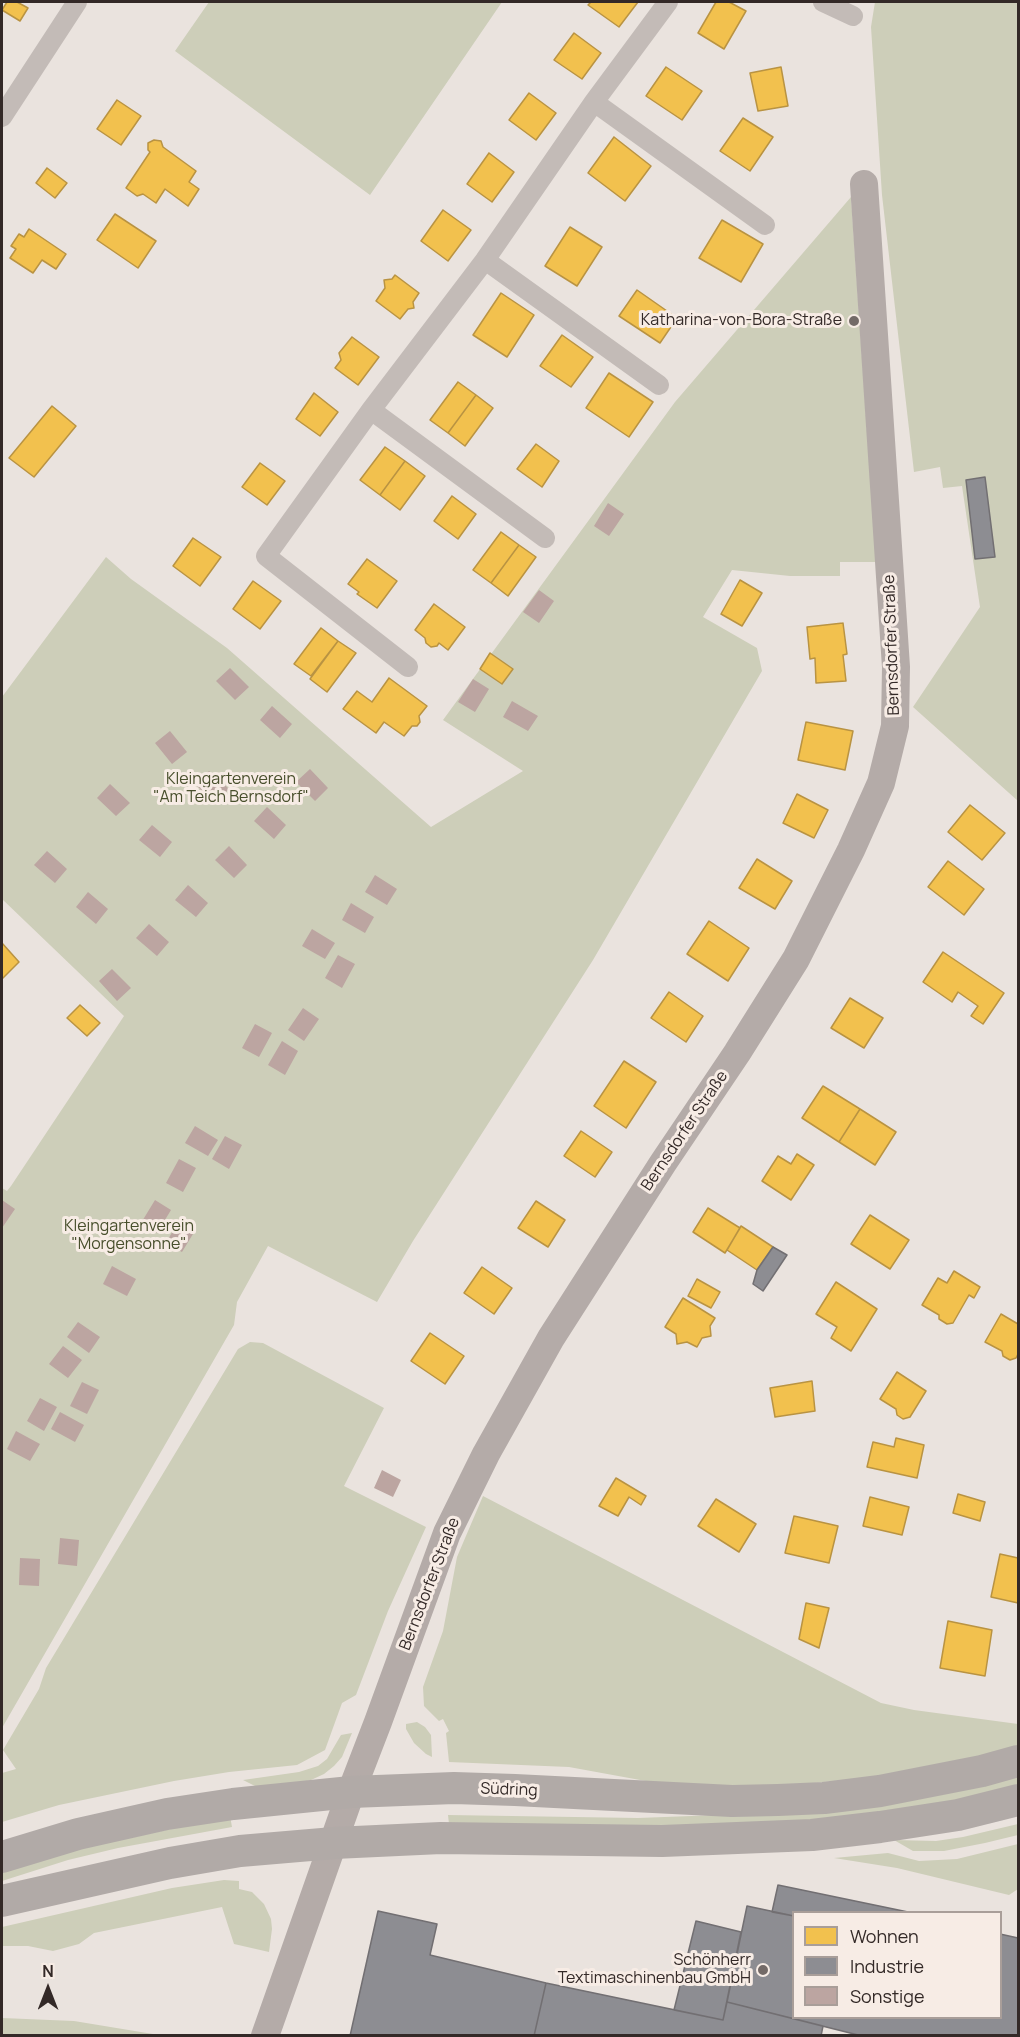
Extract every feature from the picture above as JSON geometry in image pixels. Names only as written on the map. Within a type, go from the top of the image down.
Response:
[{"type":"main road","name":"Südring","points":[[2,1857],[78,1834],[167,1814],[232,1804],[351,1792],[464,1789],[732,1801],[824,1798],[880,1791],[972,1773],[1018,1761]]},
{"type":"main road","points":[[2,1901],[170,1863],[240,1851],[334,1843],[441,1838],[662,1841],[812,1834],[880,1827],[958,1815],[1018,1800]]},
{"type":"street","points":[[3,112],[77,2]]},
{"type":"street","points":[[408,667],[266,556],[371,410],[485,260],[594,102],[668,2]]},
{"type":"street","points":[[823,2],[853,16]]},
{"type":"street","points":[[594,102],[765,225]]},
{"type":"street","name":"Bernsdorfer Straße","points":[[265,2036],[351,1792],[447,1533],[491,1445],[551,1338],[796,959],[851,850],[881,783],[895,726],[897,696],[864,183]]},
{"type":"street","points":[[485,260],[659,385]]},
{"type":"street","points":[[371,410],[544,538]]},
{"type":"green space","points":[[209,2],[502,2],[370,195],[175,51]]},
{"type":"green space","points":[[875,2],[1018,2],[1018,801],[913,707],[980,607],[962,486],[943,488],[940,467],[914,472],[882,195],[871,27]]},
{"type":"green space","points":[[851,197],[876,562],[840,562],[840,576],[790,576],[732,570],[703,617],[757,648],[762,671],[593,960],[413,1241],[377,1302],[268,1246],[237,1302],[234,1325],[2,1728],[2,1188],[7,1191],[11,1186],[124,1016],[2,899],[2,697],[106,557],[131,579],[227,648],[431,827],[523,771],[443,720],[675,402]]},
{"type":"green space","points":[[250,1342],[263,1343],[384,1408],[344,1486],[426,1527],[388,1611],[356,1695],[342,1703],[325,1750],[297,1765],[229,1772],[174,1781],[59,1805],[2,1822],[2,1773],[16,1769],[3,1750],[39,1689],[46,1668],[238,1349]]},
{"type":"green space","points":[[483,1496],[881,1703],[914,1710],[1018,1724],[1018,1747],[877,1777],[771,1787],[662,1784],[569,1767],[449,1762],[446,1733],[449,1731],[443,1719],[439,1721],[424,1706],[423,1687],[443,1631],[457,1557]]},
{"type":"green space","points":[[417,1722],[431,1735],[432,1757],[414,1743],[406,1729],[406,1724]]},
{"type":"green space","points":[[352,1733],[342,1757],[324,1774],[311,1780],[259,1788],[243,1780],[299,1772],[318,1766],[327,1759],[341,1735]]},
{"type":"green space","points":[[1018,1774],[1018,1785],[935,1805],[842,1819],[639,1828],[449,1824],[448,1815],[638,1818],[771,1813]]},
{"type":"green space","points":[[230,1816],[232,1827],[118,1848],[68,1860],[2,1881],[2,1869],[38,1858]]},
{"type":"green space","points":[[1018,1824],[1018,1835],[944,1851],[913,1851],[894,1840],[936,1841]]},
{"type":"green space","points":[[1018,1844],[1018,1889],[1009,1895],[897,1868],[834,1858],[888,1853],[919,1861],[957,1859]]},
{"type":"green space","points":[[224,1880],[239,1881],[239,1889],[252,1892],[264,1904],[271,1919],[269,1952],[234,1944],[222,1907],[94,1933],[79,1944],[53,1951],[28,1946],[2,1946],[2,1927],[172,1888]]},
{"type":"green space","points":[[2,2018],[74,2021],[159,2035],[2,2035]]},
{"type":"building: Wohnen","points":[[7,2],[17,2],[28,8],[20,21],[2,10]]},
{"type":"building: Wohnen","points":[[591,2],[638,2],[619,27],[588,5]]},
{"type":"building: Wohnen","points":[[716,2],[729,2],[746,11],[724,49],[698,33]]},
{"type":"building: Wohnen","points":[[574,33],[601,53],[582,79],[554,60]]},
{"type":"building: Wohnen","points":[[666,67],[702,91],[682,120],[646,96]]},
{"type":"building: Wohnen","points":[[781,67],[788,106],[758,111],[750,73]]},
{"type":"building: Wohnen","points":[[529,93],[556,113],[536,140],[509,120]]},
{"type":"building: Wohnen","points":[[117,100],[141,116],[121,145],[97,129]]},
{"type":"building: Wohnen","points":[[743,118],[773,137],[750,171],[720,151]]},
{"type":"building: Wohnen","points":[[614,137],[651,166],[625,201],[588,173]]},
{"type":"building: Wohnen","points":[[154,140],[161,141],[163,147],[196,171],[189,182],[199,189],[188,206],[165,189],[156,203],[143,194],[137,196],[126,188],[150,152],[148,143]]},
{"type":"building: Wohnen","points":[[489,153],[514,172],[492,202],[467,184]]},
{"type":"building: Wohnen","points":[[47,168],[67,183],[55,198],[36,183]]},
{"type":"building: Wohnen","points":[[443,210],[471,230],[448,261],[421,241]]},
{"type":"building: Wohnen","points":[[115,214],[156,241],[138,268],[97,240]]},
{"type":"building: Wohnen","points":[[722,220],[763,244],[741,282],[699,258]]},
{"type":"building: Wohnen","points":[[570,227],[602,247],[577,286],[545,266]]},
{"type":"building: Wohnen","points":[[29,229],[66,254],[56,269],[42,260],[33,273],[10,258],[16,249],[11,246],[19,234],[24,237]]},
{"type":"building: Wohnen","points":[[395,275],[419,293],[413,302],[414,308],[408,309],[400,319],[376,301],[385,288],[384,280],[392,279]]},
{"type":"building: Wohnen","points":[[637,290],[677,318],[660,343],[619,316]]},
{"type":"building: Wohnen","points":[[501,293],[534,315],[507,357],[473,335]]},
{"type":"building: Wohnen","points":[[562,335],[593,357],[571,387],[540,366]]},
{"type":"building: Wohnen","points":[[352,337],[379,357],[358,385],[335,368],[341,360],[339,353]]},
{"type":"building: Wohnen","points":[[609,373],[653,402],[629,437],[586,408]]},
{"type":"building: Wohnen","points":[[458,382],[476,395],[448,433],[430,420]]},
{"type":"building: Wohnen","points":[[314,393],[338,412],[320,436],[296,419]]},
{"type":"building: Wohnen","points":[[476,395],[493,408],[465,446],[448,433]]},
{"type":"building: Wohnen","points":[[52,406],[76,426],[34,477],[9,458]]},
{"type":"building: Wohnen","points":[[536,444],[559,461],[542,487],[517,469]]},
{"type":"building: Wohnen","points":[[385,447],[405,461],[380,495],[360,480]]},
{"type":"building: Wohnen","points":[[405,461],[425,476],[400,510],[380,495]]},
{"type":"building: Wohnen","points":[[260,463],[285,481],[267,505],[242,487]]},
{"type":"building: Wohnen","points":[[452,496],[476,514],[458,539],[434,521]]},
{"type":"building: Wohnen","points":[[501,532],[519,545],[491,583],[473,570]]},
{"type":"building: Wohnen","points":[[193,538],[221,557],[200,586],[173,566]]},
{"type":"building: Wohnen","points":[[519,545],[536,557],[508,596],[491,583]]},
{"type":"building: Wohnen","points":[[367,559],[397,581],[377,608],[357,594],[359,592],[348,584]]},
{"type":"building: Wohnen","points":[[740,580],[762,593],[742,626],[721,614]]},
{"type":"building: Wohnen","points":[[253,581],[281,601],[260,629],[233,609]]},
{"type":"building: Wohnen","points":[[434,604],[465,627],[448,650],[439,643],[431,647],[415,630]]},
{"type":"building: Wohnen","points":[[843,623],[847,654],[843,655],[846,681],[816,683],[815,658],[810,659],[807,627]]},
{"type":"building: Wohnen","points":[[321,628],[338,641],[311,676],[294,664]]},
{"type":"building: Wohnen","points":[[338,641],[356,653],[327,692],[310,679]]},
{"type":"building: Wohnen","points":[[490,653],[513,669],[502,684],[480,669]]},
{"type":"building: Wohnen","points":[[389,678],[427,706],[419,716],[420,722],[417,726],[412,726],[404,736],[384,722],[376,733],[343,709],[357,691],[372,702]]},
{"type":"building: Wohnen","points":[[806,722],[853,731],[845,770],[798,760]]},
{"type":"building: Wohnen","points":[[797,794],[828,810],[814,838],[783,823]]},
{"type":"building: Wohnen","points":[[970,805],[1005,833],[982,860],[948,832]]},
{"type":"building: Wohnen","points":[[757,859],[792,881],[775,909],[739,888]]},
{"type":"building: Wohnen","points":[[948,861],[984,889],[964,915],[928,887]]},
{"type":"building: Wohnen","points":[[709,921],[749,948],[728,981],[687,954]]},
{"type":"building: Wohnen","points":[[2,943],[19,962],[2,979]]},
{"type":"building: Wohnen","points":[[943,952],[1004,993],[983,1024],[971,1016],[978,1006],[958,992],[952,1002],[923,982]]},
{"type":"building: Wohnen","points":[[669,992],[703,1016],[686,1042],[651,1018]]},
{"type":"building: Wohnen","points":[[850,998],[883,1018],[864,1048],[831,1028]]},
{"type":"building: Wohnen","points":[[80,1005],[100,1023],[87,1036],[67,1018]]},
{"type":"building: Wohnen","points":[[624,1061],[656,1082],[626,1128],[594,1106]]},
{"type":"building: Wohnen","points":[[823,1086],[860,1109],[839,1142],[802,1118]]},
{"type":"building: Wohnen","points":[[860,1109],[896,1132],[875,1165],[839,1142]]},
{"type":"building: Wohnen","points":[[581,1131],[612,1152],[595,1177],[564,1156]]},
{"type":"building: Wohnen","points":[[797,1154],[814,1165],[791,1200],[762,1181],[778,1156],[791,1164]]},
{"type":"building: Wohnen","points":[[536,1201],[565,1220],[548,1247],[518,1228]]},
{"type":"building: Wohnen","points":[[708,1208],[740,1228],[725,1253],[693,1232]]},
{"type":"building: Wohnen","points":[[870,1215],[909,1240],[890,1269],[851,1244]]},
{"type":"building: Wohnen","points":[[741,1226],[773,1247],[757,1270],[727,1250]]},
{"type":"building: Wohnen","points":[[482,1267],[512,1288],[494,1314],[464,1293]]},
{"type":"building: Wohnen","points":[[954,1271],[980,1287],[974,1298],[969,1295],[953,1323],[947,1324],[939,1319],[939,1315],[922,1305],[938,1278],[947,1283]]},
{"type":"building: Wohnen","points":[[697,1279],[720,1292],[711,1308],[688,1296]]},
{"type":"building: Wohnen","points":[[836,1282],[877,1309],[851,1351],[831,1338],[837,1327],[816,1314]]},
{"type":"building: Wohnen","points":[[683,1298],[715,1318],[710,1326],[711,1336],[702,1338],[697,1347],[687,1342],[677,1344],[676,1334],[665,1327]]},
{"type":"building: Wohnen","points":[[1001,1314],[1018,1324],[1018,1354],[1016,1358],[1010,1360],[1003,1356],[1002,1351],[985,1342]]},
{"type":"building: Wohnen","points":[[430,1333],[464,1356],[445,1384],[411,1361]]},
{"type":"building: Wohnen","points":[[897,1372],[926,1391],[910,1417],[903,1419],[897,1415],[896,1409],[880,1399]]},
{"type":"building: Wohnen","points":[[812,1381],[815,1411],[775,1417],[770,1388]]},
{"type":"building: Wohnen","points":[[896,1438],[924,1445],[917,1478],[867,1467],[873,1442],[894,1447]]},
{"type":"building: Wohnen","points":[[616,1478],[646,1496],[641,1505],[629,1497],[618,1516],[599,1506]]},
{"type":"building: Wohnen","points":[[958,1494],[985,1502],[980,1521],[953,1513]]},
{"type":"building: Wohnen","points":[[870,1497],[909,1507],[902,1535],[863,1526]]},
{"type":"building: Wohnen","points":[[716,1499],[756,1524],[739,1552],[698,1526]]},
{"type":"building: Wohnen","points":[[794,1516],[838,1526],[829,1563],[785,1553]]},
{"type":"building: Wohnen","points":[[1000,1554],[1018,1558],[1018,1603],[991,1597]]},
{"type":"building: Wohnen","points":[[806,1603],[829,1608],[819,1648],[799,1639]]},
{"type":"building: Wohnen","points":[[948,1621],[992,1630],[985,1676],[940,1668]]},
{"type":"building: Industrie","points":[[985,477],[995,557],[975,559],[966,480]]},
{"type":"building: Industrie","points":[[773,1247],[787,1255],[763,1291],[753,1284],[757,1270]]},
{"type":"building: Industrie","points":[[778,1885],[903,1911],[792,1911],[792,1916],[772,1912]]},
{"type":"building: Industrie","name":"Schönherr Textimaschinenbau GmbH","points":[[747,1906],[792,1916],[792,2018],[727,2002]]},
{"type":"building: Industrie","points":[[378,1911],[437,1924],[430,1955],[546,1983],[534,2036],[350,2036]]},
{"type":"building: Industrie","points":[[696,1921],[741,1932],[723,2020],[674,2010]]},
{"type":"building: Industrie","name":"Schönherr Textimaschinenbau GmbH","points":[[1002,1934],[1018,1938],[1018,2036],[862,2036],[794,2019],[1002,2019]]},
{"type":"building: Industrie","name":"Schönherr Textimaschinenbau GmbH","points":[[546,1983],[723,2020],[727,2002],[823,2026],[821,2036],[534,2036]]},
{"type":"building: Sonstige","points":[[608,503],[624,514],[609,536],[594,526]]},
{"type":"building: Sonstige","points":[[539,590],[554,601],[539,623],[523,612]]},
{"type":"building: Sonstige","points":[[230,668],[249,687],[235,700],[216,681]]},
{"type":"building: Sonstige","points":[[473,679],[489,689],[475,712],[458,702]]},
{"type":"building: Sonstige","points":[[512,701],[538,716],[528,731],[503,717]]},
{"type":"building: Sonstige","points":[[272,706],[292,724],[280,738],[260,720]]},
{"type":"building: Sonstige","points":[[170,731],[187,752],[172,764],[155,743]]},
{"type":"building: Sonstige","points":[[310,769],[328,788],[315,801],[296,782]]},
{"type":"building: Sonstige","points":[[209,771],[229,789],[215,803],[196,785]]},
{"type":"building: Sonstige","points":[[110,784],[130,803],[116,816],[97,798]]},
{"type":"building: Sonstige","points":[[267,807],[286,825],[274,839],[254,821]]},
{"type":"building: Sonstige","points":[[152,825],[172,842],[160,857],[139,840]]},
{"type":"building: Sonstige","points":[[229,846],[247,865],[234,878],[215,860]]},
{"type":"building: Sonstige","points":[[47,851],[67,869],[55,883],[34,865]]},
{"type":"building: Sonstige","points":[[375,875],[397,889],[387,905],[365,892]]},
{"type":"building: Sonstige","points":[[188,885],[208,903],[196,917],[175,900]]},
{"type":"building: Sonstige","points":[[88,892],[108,909],[96,924],[76,907]]},
{"type":"building: Sonstige","points":[[351,903],[374,917],[365,933],[342,920]]},
{"type":"building: Sonstige","points":[[149,924],[169,942],[157,956],[136,938]]},
{"type":"building: Sonstige","points":[[312,929],[335,943],[325,959],[302,946]]},
{"type":"building: Sonstige","points":[[338,955],[355,964],[342,988],[325,978]]},
{"type":"building: Sonstige","points":[[112,969],[131,988],[117,1001],[99,981]]},
{"type":"building: Sonstige","points":[[303,1008],[319,1019],[304,1041],[288,1030]]},
{"type":"building: Sonstige","points":[[255,1024],[272,1033],[259,1057],[242,1048]]},
{"type":"building: Sonstige","points":[[282,1041],[298,1051],[285,1075],[268,1065]]},
{"type":"building: Sonstige","points":[[195,1126],[218,1140],[208,1156],[185,1143]]},
{"type":"building: Sonstige","points":[[225,1136],[242,1145],[229,1169],[212,1159]]},
{"type":"building: Sonstige","points":[[179,1159],[196,1168],[183,1192],[166,1183]]},
{"type":"building: Sonstige","points":[[2,1200],[15,1209],[2,1228]]},
{"type":"building: Sonstige","points":[[155,1200],[171,1210],[157,1233],[141,1223]]},
{"type":"building: Sonstige","points":[[179,1220],[196,1229],[182,1252],[166,1243]]},
{"type":"building: Sonstige","points":[[112,1266],[136,1279],[127,1296],[103,1284]]},
{"type":"building: Sonstige","points":[[78,1322],[100,1337],[89,1353],[67,1337]]},
{"type":"building: Sonstige","points":[[63,1346],[82,1360],[68,1378],[49,1364]]},
{"type":"building: Sonstige","points":[[82,1382],[99,1390],[87,1414],[70,1406]]},
{"type":"building: Sonstige","points":[[40,1398],[57,1407],[44,1431],[27,1421]]},
{"type":"building: Sonstige","points":[[60,1412],[84,1425],[75,1442],[51,1429]]},
{"type":"building: Sonstige","points":[[16,1431],[40,1444],[30,1461],[7,1449]]},
{"type":"building: Sonstige","points":[[382,1470],[401,1480],[393,1497],[374,1488]]},
{"type":"building: Sonstige","points":[[60,1538],[79,1540],[77,1566],[58,1564]]},
{"type":"building: Sonstige","points":[[20,1558],[40,1559],[39,1586],[19,1585]]},
{"type":"place","name":"Katharina-von-Bora-Straße","points":[[854,321]]},
{"type":"place","name":"Schönherr Textimaschinenbau GmbH","points":[[763,1970]]},
{"type":"park label","name":"Kleingartenverein \"Am Teich Bernsdorf\"","points":[[231,789]]},
{"type":"park label","name":"Kleingartenverein \"Morgensonne\"","points":[[129,1236]]}]
